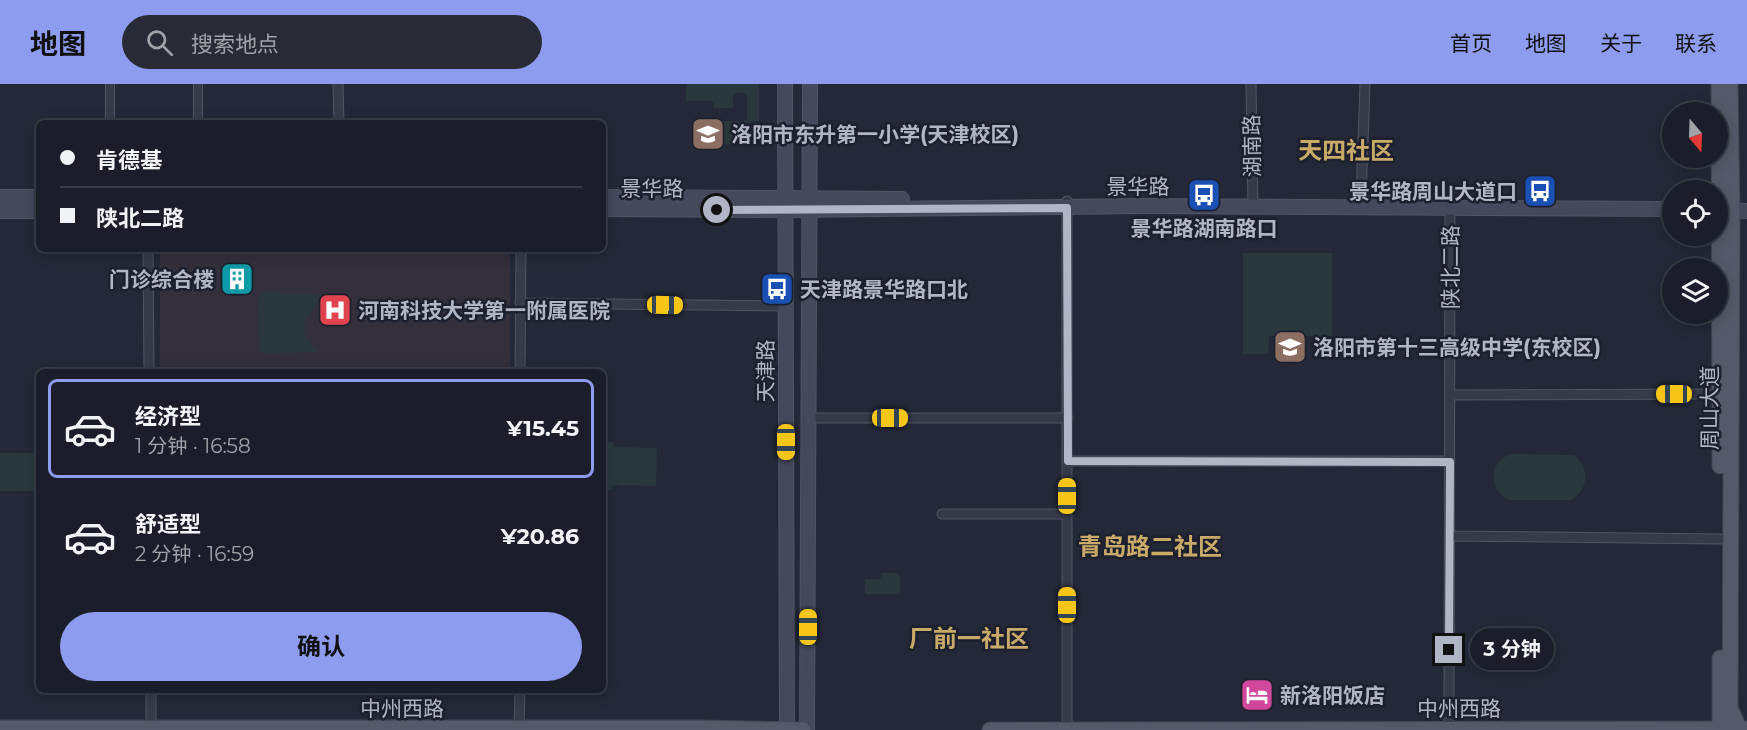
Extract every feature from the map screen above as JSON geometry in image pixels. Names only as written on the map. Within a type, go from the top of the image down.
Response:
[{"type":"main road","name":"天津路","points":[[785,84],[788,730]]},
{"type":"main road","points":[[805,730],[810,84]]},
{"type":"main road","name":"周山大道","points":[[1719,84],[1729,206],[1719,394],[1720,730]]},
{"type":"main road","name":"周山大道","points":[[1730,84],[1730,708],[1742,729]]},
{"type":"main road","points":[[0,197],[36,197]]},
{"type":"main road","name":"景华路","points":[[606,197],[786,205]]},
{"type":"main road","name":"景华路","points":[[1253,204],[1361,200],[1662,209]]},
{"type":"main road","name":"景华路","points":[[606,209],[809,204],[1450,204],[1662,201]]},
{"type":"main road","points":[[0,211],[36,211]]},
{"type":"main road","name":"中州西路","points":[[0,728],[805,730]]},
{"type":"main road","name":"中州西路","points":[[990,730],[1742,729]]},
{"type":"street","points":[[110,84],[110,120]]},
{"type":"street","points":[[198,84],[198,120]]},
{"type":"street","points":[[338,84],[339,120]]},
{"type":"street","name":"湖南路","points":[[1251,84],[1253,204]]},
{"type":"street","points":[[1361,200],[1365,84]]},
{"type":"street","points":[[1067,204],[1067,730]]},
{"type":"street","name":"陕北二路","points":[[1449,730],[1450,204]]},
{"type":"street","points":[[148,252],[149,369]]},
{"type":"street","points":[[520,369],[521,252]]},
{"type":"street","points":[[520,303],[786,306]]},
{"type":"street","points":[[1450,395],[1719,394]]},
{"type":"street","points":[[809,418],[1068,418]]},
{"type":"street","points":[[1068,461],[1450,462]]},
{"type":"street","points":[[942,514],[1067,514]]},
{"type":"street","points":[[1449,536],[1720,539]]},
{"type":"street","points":[[151,693],[151,729]]},
{"type":"street","points":[[519,729],[520,693]]},
{"type":"shaded area","points":[[686,84],[759,84],[759,121],[747,122],[747,144],[710,144],[710,121],[747,121],[747,93],[733,93],[733,108],[714,108],[714,101],[686,101]]},
{"type":"shaded area","name":"河南科技大学第一附属医院","points":[[160,252],[510,252],[510,369],[160,369]]},
{"type":"shaded area","points":[[1243,253],[1332,253],[1332,336],[1269,336],[1268,354],[1243,354]]},
{"type":"shaded area","points":[[262,292],[326,295],[308,315],[304,329],[310,343],[319,352],[264,353],[260,350],[258,300]]},
{"type":"shaded area","points":[[606,442],[614,442],[614,447],[657,448],[656,486],[613,485],[612,490],[606,490]]},
{"type":"shaded area","points":[[0,453],[36,453],[36,491],[0,491]]},
{"type":"shaded area","points":[[1510,454],[1574,455],[1585,472],[1582,489],[1572,500],[1508,500],[1497,489],[1494,476],[1498,463]]},
{"type":"shaded area","points":[[881,573],[896,573],[900,577],[900,592],[865,594],[865,579],[881,579]]},
{"type":"place","name":"洛阳市东升第一小学(天津校区)","points":[[708,134]]},
{"type":"place","name":"景华路周山大道口","points":[[1540,191]]},
{"type":"place","name":"景华路湖南路口","points":[[1204,195]]},
{"type":"place","name":"门诊综合楼","points":[[237,279]]},
{"type":"place","name":"天津路景华路口北","points":[[777,289]]},
{"type":"place","name":"河南科技大学第一附属医院","points":[[335,310]]},
{"type":"place","name":"洛阳市第十三高级中学(东校区)","points":[[1290,347]]},
{"type":"place","name":"新洛阳饭店","points":[[1257,695]]},
{"type":"district","name":"天四社区","points":[[1346,150]]},
{"type":"district","name":"青岛路二社区","points":[[1150,546]]},
{"type":"district","name":"厂前一社区","points":[[969,638]]},
{"type":"route","points":[[717,210],[1067,208],[1068,461],[1450,462],[1449,650]]}]
